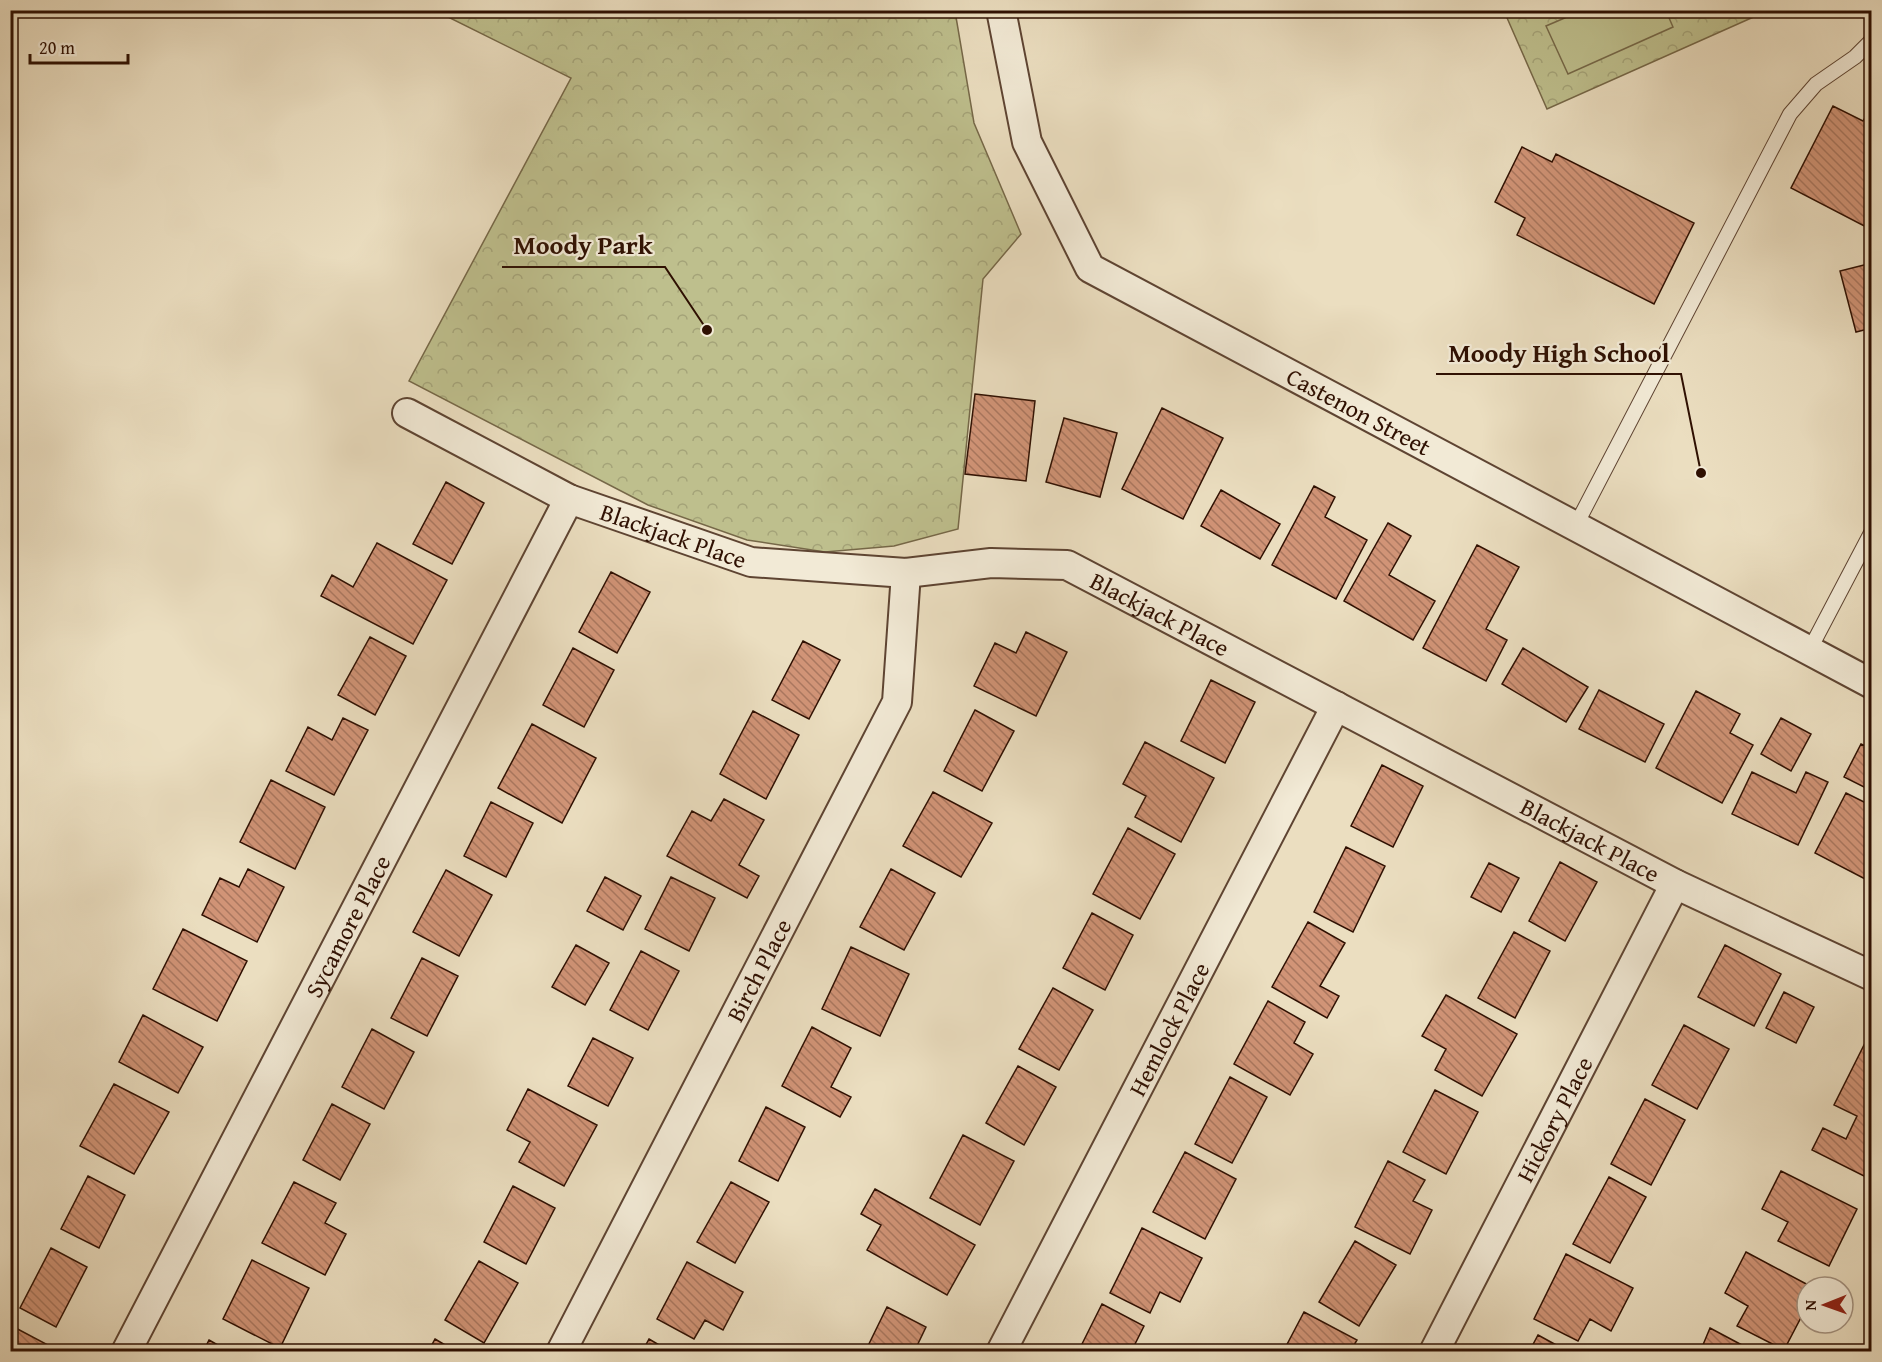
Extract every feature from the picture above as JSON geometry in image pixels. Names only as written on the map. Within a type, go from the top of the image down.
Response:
[{"type":"street","name":"Castenon Street","points":[[1001,10],[1027,142],[1090,268],[1872,684]]},
{"type":"street","name":"Blackjack Place","points":[[406,413],[568,499],[750,562],[906,573],[991,563],[1067,566],[1674,884],[1872,976]]},
{"type":"street","name":"Sycamore Place","points":[[126,1352],[568,499]]},
{"type":"street","name":"Birch Place","points":[[561,1352],[897,702],[906,573]]},
{"type":"street","name":"Hemlock Place","points":[[1001,1352],[1336,706]]},
{"type":"street","name":"Hickory Place","points":[[1434,1352],[1674,884]]},
{"type":"lane","points":[[1575,526],[1790,114],[1816,84],[1855,57],[1872,40]]},
{"type":"lane","points":[[1809,651],[1872,531]]},
{"type":"green space","points":[[436,11],[955,11],[974,123],[1021,234],[983,279],[958,529],[894,546],[825,552],[747,540],[648,505],[409,381],[571,78]]},
{"type":"green space","points":[[1504,11],[1767,11],[1547,109]]},
{"type":"green space","points":[[1581,11],[1666,11],[1673,27],[1568,74],[1546,26]]},
{"type":"building","points":[[1872,105],[1872,230],[1791,188],[1833,106],[1863,121]]},
{"type":"building","points":[[1522,147],[1552,162],[1556,154],[1694,223],[1654,304],[1517,235],[1525,218],[1495,202]]},
{"type":"building","points":[[1872,263],[1872,328],[1856,332],[1840,271]]},
{"type":"building","points":[[975,394],[1035,401],[1026,481],[965,474]]},
{"type":"building","points":[[1162,408],[1223,438],[1183,519],[1122,489]]},
{"type":"building","points":[[1064,418],[1117,433],[1100,497],[1046,482]]},
{"type":"building","points":[[446,482],[484,503],[452,564],[413,544]]},
{"type":"building","points":[[1314,486],[1335,497],[1325,517],[1367,540],[1336,599],[1272,565]]},
{"type":"building","points":[[1221,490],[1280,524],[1260,559],[1201,526]]},
{"type":"building","points":[[1388,523],[1411,536],[1389,575],[1435,601],[1413,640],[1344,601]]},
{"type":"building","points":[[377,543],[447,580],[413,644],[321,596],[332,575],[353,587]]},
{"type":"building","points":[[1477,545],[1519,567],[1486,629],[1507,640],[1486,681],[1423,648]]},
{"type":"building","points":[[611,572],[650,592],[617,653],[579,632]]},
{"type":"building","points":[[1026,632],[1067,652],[1036,716],[974,686],[995,643],[1016,653]]},
{"type":"building","points":[[370,637],[406,656],[375,715],[338,695]]},
{"type":"building","points":[[803,641],[840,660],[809,719],[772,700]]},
{"type":"building","points":[[573,648],[614,670],[584,727],[543,705]]},
{"type":"building","points":[[1523,648],[1588,687],[1566,722],[1502,684]]},
{"type":"building","points":[[1211,680],[1255,702],[1225,763],[1181,741]]},
{"type":"building","points":[[1599,690],[1664,724],[1645,762],[1579,729]]},
{"type":"building","points":[[1696,691],[1740,714],[1730,733],[1753,745],[1722,803],[1656,768]]},
{"type":"building","points":[[975,710],[1014,731],[982,791],[944,771]]},
{"type":"building","points":[[753,711],[799,735],[766,799],[720,774]]},
{"type":"building","points":[[343,718],[368,730],[334,795],[286,771],[308,727],[332,740]]},
{"type":"building","points":[[1781,718],[1811,734],[1791,771],[1761,754]]},
{"type":"building","points":[[532,724],[596,758],[562,823],[498,788]]},
{"type":"building","points":[[1145,742],[1214,778],[1181,842],[1135,817],[1146,796],[1123,784]]},
{"type":"building","points":[[1861,744],[1872,749],[1872,791],[1844,777]]},
{"type":"building","points":[[1382,765],[1423,786],[1393,847],[1351,826]]},
{"type":"building","points":[[1752,772],[1796,793],[1806,772],[1828,782],[1798,845],[1732,814]]},
{"type":"building","points":[[271,780],[325,807],[295,869],[240,842]]},
{"type":"building","points":[[933,792],[992,823],[961,877],[903,846]]},
{"type":"building","points":[[1846,793],[1872,806],[1869,881],[1815,853]]},
{"type":"building","points":[[724,799],[764,820],[739,865],[759,876],[747,898],[667,856],[692,811],[711,821]]},
{"type":"building","points":[[491,802],[533,823],[506,877],[464,856]]},
{"type":"building","points":[[1128,828],[1175,854],[1140,919],[1093,894]]},
{"type":"building","points":[[1346,847],[1385,866],[1353,932],[1314,912]]},
{"type":"building","points":[[1560,862],[1597,882],[1565,941],[1529,921]]},
{"type":"building","points":[[1489,863],[1519,878],[1501,912],[1471,897]]},
{"type":"building","points":[[248,869],[284,887],[257,942],[202,915],[220,878],[239,887]]},
{"type":"building","points":[[891,869],[935,893],[904,950],[860,927]]},
{"type":"building","points":[[446,870],[492,895],[459,956],[413,932]]},
{"type":"building","points":[[605,877],[641,896],[623,930],[587,911]]},
{"type":"building","points":[[671,877],[715,898],[689,951],[645,929]]},
{"type":"building","points":[[1092,913],[1133,935],[1105,990],[1063,968]]},
{"type":"building","points":[[1308,922],[1345,943],[1320,986],[1339,996],[1327,1018],[1272,987]]},
{"type":"building","points":[[183,929],[247,961],[217,1021],[153,989]]},
{"type":"building","points":[[1514,932],[1550,951],[1515,1018],[1478,998]]},
{"type":"building","points":[[576,945],[609,963],[585,1005],[552,987]]},
{"type":"building","points":[[1725,945],[1781,974],[1754,1026],[1698,997]]},
{"type":"building","points":[[851,947],[909,974],[880,1036],[822,1009]]},
{"type":"building","points":[[641,951],[679,971],[648,1030],[610,1010]]},
{"type":"building","points":[[422,958],[458,976],[427,1036],[391,1018]]},
{"type":"building","points":[[1053,988],[1093,1010],[1059,1070],[1019,1049]]},
{"type":"building","points":[[1784,992],[1814,1007],[1796,1043],[1766,1028]]},
{"type":"building","points":[[1446,995],[1517,1034],[1482,1096],[1435,1070],[1446,1049],[1422,1036]]},
{"type":"building","points":[[1268,1001],[1305,1022],[1294,1043],[1313,1054],[1290,1095],[1234,1064]]},
{"type":"building","points":[[143,1015],[203,1047],[178,1093],[119,1062]]},
{"type":"building","points":[[1684,1025],[1729,1049],[1697,1109],[1652,1085]]},
{"type":"building","points":[[812,1027],[851,1048],[831,1087],[851,1097],[840,1117],[782,1086]]},
{"type":"building","points":[[372,1029],[414,1052],[384,1109],[342,1087]]},
{"type":"building","points":[[1868,1037],[1872,1039],[1872,1180],[1812,1150],[1823,1128],[1846,1139],[1857,1116],[1834,1105]]},
{"type":"building","points":[[593,1038],[633,1058],[608,1106],[568,1086]]},
{"type":"building","points":[[1018,1066],[1056,1087],[1024,1145],[986,1123]]},
{"type":"building","points":[[1230,1077],[1267,1097],[1232,1163],[1195,1144]]},
{"type":"building","points":[[114,1084],[169,1112],[134,1174],[80,1146]]},
{"type":"building","points":[[528,1089],[597,1125],[564,1186],[519,1162],[530,1142],[507,1130]]},
{"type":"building","points":[[1435,1090],[1478,1112],[1446,1174],[1403,1152]]},
{"type":"building","points":[[1645,1099],[1685,1120],[1651,1185],[1611,1164]]},
{"type":"building","points":[[332,1104],[370,1124],[340,1180],[303,1160]]},
{"type":"building","points":[[766,1107],[805,1127],[778,1181],[739,1161]]},
{"type":"building","points":[[963,1135],[1014,1161],[980,1225],[930,1198]]},
{"type":"building","points":[[1185,1152],[1236,1179],[1205,1239],[1153,1212]]},
{"type":"building","points":[[1388,1161],[1425,1180],[1413,1201],[1432,1210],[1410,1254],[1355,1227]]},
{"type":"building","points":[[1781,1171],[1857,1209],[1829,1266],[1778,1241],[1788,1222],[1762,1209]]},
{"type":"building","points":[[88,1176],[125,1195],[99,1248],[61,1229]]},
{"type":"building","points":[[1609,1177],[1646,1197],[1610,1263],[1573,1244]]},
{"type":"building","points":[[294,1182],[336,1203],[325,1223],[346,1234],[325,1275],[262,1243]]},
{"type":"building","points":[[731,1182],[769,1202],[735,1263],[697,1242]]},
{"type":"building","points":[[513,1186],[555,1208],[526,1264],[484,1242]]},
{"type":"building","points":[[875,1189],[975,1245],[947,1295],[867,1250],[881,1225],[861,1214]]},
{"type":"building","points":[[1142,1228],[1202,1258],[1180,1302],[1160,1292],[1150,1313],[1110,1293]]},
{"type":"building","points":[[1355,1241],[1396,1265],[1359,1326],[1319,1302]]},
{"type":"building","points":[[51,1248],[87,1267],[56,1327],[20,1308]]},
{"type":"building","points":[[1746,1252],[1795,1278],[1795,1329],[1784,1350],[1737,1326],[1748,1306],[1725,1293]]},
{"type":"building","points":[[1566,1254],[1633,1288],[1611,1331],[1590,1319],[1578,1341],[1534,1319]]},
{"type":"building","points":[[252,1260],[309,1288],[280,1348],[223,1319]]},
{"type":"building","points":[[479,1261],[518,1283],[484,1343],[445,1320]]},
{"type":"building","points":[[687,1262],[743,1292],[723,1330],[705,1320],[694,1339],[657,1319]]},
{"type":"building","points":[[1102,1304],[1144,1326],[1131,1352],[1078,1352]]},
{"type":"building","points":[[887,1307],[926,1327],[914,1352],[865,1352]]},
{"type":"building","points":[[1304,1312],[1357,1340],[1350,1352],[1283,1352]]},
{"type":"building","points":[[10,1325],[48,1345],[45,1352],[10,1352]]},
{"type":"building","points":[[1710,1328],[1755,1352],[1700,1352]]},
{"type":"building","points":[[1538,1335],[1569,1352],[1529,1352]]},
{"type":"building","points":[[435,1339],[457,1352],[428,1352]]},
{"type":"building","points":[[649,1339],[671,1352],[642,1352]]},
{"type":"building","points":[[209,1340],[230,1352],[203,1352]]},
{"type":"place","name":"Moody Park","points":[[707,330]]},
{"type":"place","name":"Moody High School","points":[[1701,473]]}]
